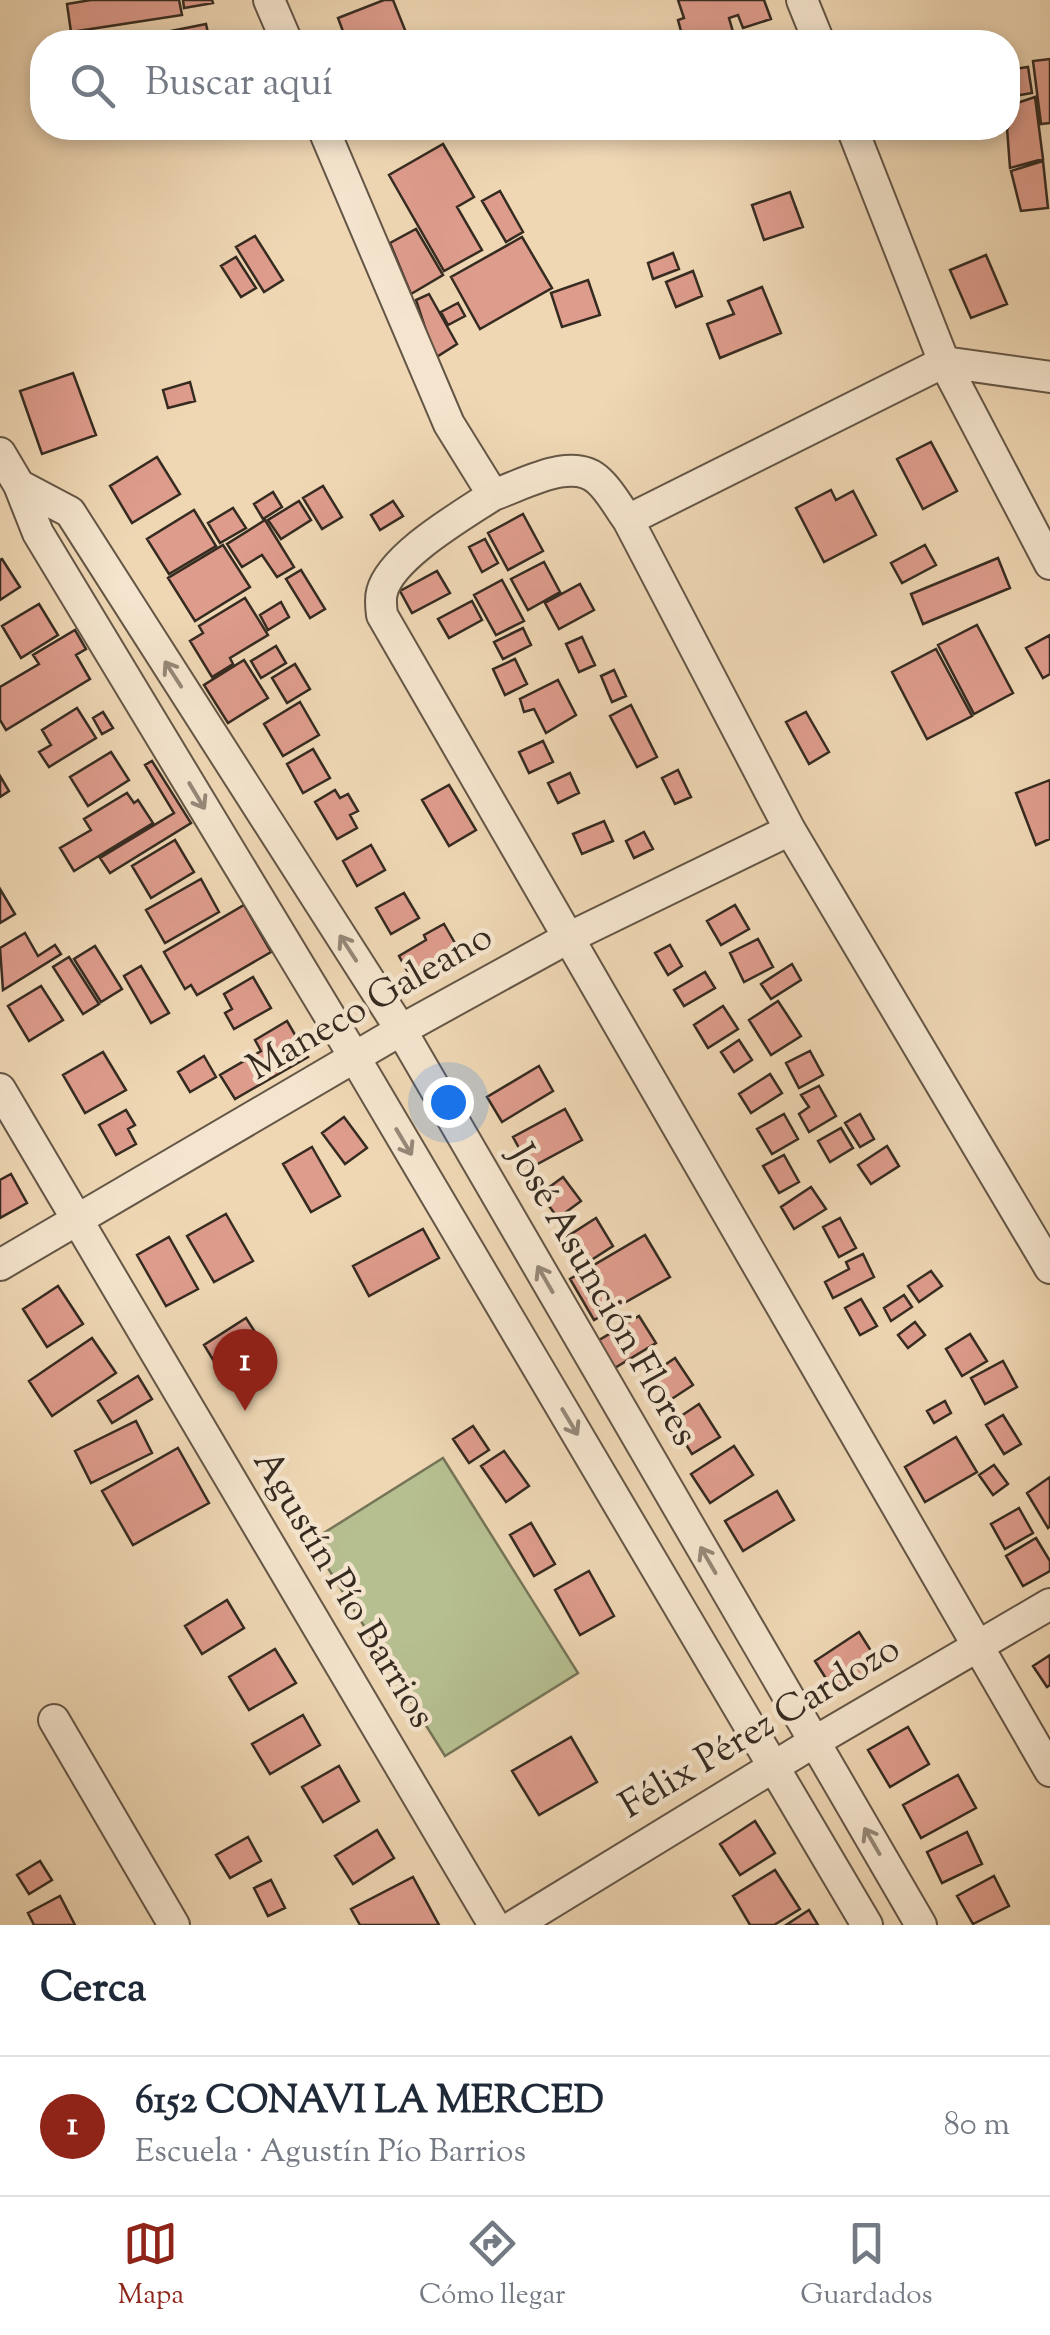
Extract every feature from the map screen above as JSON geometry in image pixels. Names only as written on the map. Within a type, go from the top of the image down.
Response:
[{"type":"street","points":[[269,0],[282,30]]},
{"type":"street","points":[[802,0],[814,30]]},
{"type":"street","points":[[328,140],[449,424],[494,495]]},
{"type":"street","points":[[857,140],[944,362],[1050,564]]},
{"type":"street","points":[[628,520],[944,362],[1050,378]]},
{"type":"street","points":[[0,453],[10,490],[355,1058],[867,1925]]},
{"type":"street","points":[[1050,1268],[790,830],[628,520],[599,481],[583,470],[562,472],[494,495],[451,523],[391,573],[380,595],[382,615],[1050,1772]]},
{"type":"street","name":"José Asunción Flores","points":[[10,490],[70,512],[401,1030],[921,1925]]},
{"type":"street","name":"Maneco Galeano","points":[[0,1265],[566,938],[790,830]]},
{"type":"street","name":"Agustín Pío Barrios","points":[[0,1089],[494,1925]]},
{"type":"street","name":"Félix Pérez Cardozo","points":[[515,1925],[773,1766],[1050,1604]]},
{"type":"street","points":[[54,1720],[174,1925]]},
{"type":"green space","points":[[443,1458],[578,1673],[445,1756],[311,1541]]},
{"type":"building","points":[[91,0],[179,0],[182,15],[71,30],[67,4]]},
{"type":"building","points":[[183,0],[212,0],[213,3],[184,8]]},
{"type":"building","points":[[393,0],[405,30],[342,30],[338,18]]},
{"type":"building","points":[[678,0],[764,0],[771,19],[743,28],[738,15],[729,18],[732,30],[681,30],[678,20],[684,18]]},
{"type":"building","points":[[206,24],[207,30],[176,30]]},
{"type":"building","points":[[1050,59],[1050,123],[1041,124],[1033,61]]},
{"type":"building","points":[[1028,67],[1032,93],[1020,95],[1020,68]]},
{"type":"building","points":[[1035,97],[1043,159],[1010,168],[1008,140],[1020,140],[1020,102]]},
{"type":"building","points":[[443,144],[474,197],[457,207],[482,250],[444,271],[389,175]]},
{"type":"building","points":[[1043,161],[1048,208],[1021,211],[1011,171]]},
{"type":"building","points":[[500,191],[523,232],[506,242],[482,201]]},
{"type":"building","points":[[790,192],[803,227],[764,240],[752,205]]},
{"type":"building","points":[[416,229],[443,275],[411,294],[390,243]]},
{"type":"building","points":[[255,236],[283,280],[264,292],[236,247]]},
{"type":"building","points":[[522,237],[552,288],[480,329],[451,277]]},
{"type":"building","points":[[673,253],[679,269],[653,279],[648,263]]},
{"type":"building","points":[[986,255],[1007,304],[971,318],[950,270]]},
{"type":"building","points":[[236,257],[256,288],[241,297],[221,266]]},
{"type":"building","points":[[693,271],[702,296],[676,307],[666,282]]},
{"type":"building","points":[[588,280],[600,315],[562,327],[551,293]]},
{"type":"building","points":[[762,287],[781,333],[720,358],[707,324],[734,314],[728,301]]},
{"type":"building","points":[[429,294],[457,344],[435,358],[416,300]]},
{"type":"building","points":[[458,303],[465,316],[448,325],[441,312]]},
{"type":"building","points":[[73,373],[96,435],[42,454],[20,391]]},
{"type":"building","points":[[190,382],[195,401],[168,408],[163,390]]},
{"type":"building","points":[[931,442],[957,491],[923,509],[897,459]]},
{"type":"building","points":[[157,457],[180,494],[132,523],[110,486]]},
{"type":"building","points":[[323,486],[342,517],[322,529],[303,498]]},
{"type":"building","points":[[831,490],[836,500],[853,491],[876,535],[824,562],[796,508]]},
{"type":"building","points":[[273,492],[282,507],[263,519],[254,504]]},
{"type":"building","points":[[299,501],[311,520],[281,539],[268,520]]},
{"type":"building","points":[[393,501],[403,516],[380,530],[371,515]]},
{"type":"building","points":[[233,508],[246,528],[220,543],[208,523]]},
{"type":"building","points":[[194,510],[216,546],[169,574],[147,539]]},
{"type":"building","points":[[523,514],[543,551],[508,570],[488,533]]},
{"type":"building","points":[[265,520],[294,567],[277,577],[262,555],[242,567],[227,544]]},
{"type":"building","points":[[485,539],[498,563],[482,572],[469,547]]},
{"type":"building","points":[[223,545],[250,587],[195,621],[168,578]]},
{"type":"building","points":[[925,545],[936,565],[902,583],[891,563]]},
{"type":"building","points":[[998,558],[1010,588],[923,624],[911,594]]},
{"type":"building","points":[[0,560],[20,587],[0,600]]},
{"type":"building","points":[[544,562],[560,592],[528,610],[511,579]]},
{"type":"building","points":[[301,570],[325,609],[310,618],[286,579]]},
{"type":"building","points":[[437,571],[450,593],[412,613],[400,591]]},
{"type":"building","points":[[502,580],[524,621],[496,635],[474,595]]},
{"type":"building","points":[[580,584],[594,610],[559,629],[545,603]]},
{"type":"building","points":[[245,598],[268,635],[230,658],[233,664],[212,677],[190,641],[203,633],[199,626]]},
{"type":"building","points":[[472,601],[482,620],[449,638],[438,619]]},
{"type":"building","points":[[281,602],[289,617],[268,630],[260,615]]},
{"type":"building","points":[[39,604],[58,635],[21,658],[2,626]]},
{"type":"building","points":[[977,625],[1013,693],[974,714],[938,645]]},
{"type":"building","points":[[523,628],[531,645],[503,659],[494,642]]},
{"type":"building","points":[[75,630],[86,649],[76,655],[90,679],[6,730],[0,720],[0,687],[39,664],[33,655]]},
{"type":"building","points":[[1050,635],[1050,674],[1043,678],[1026,648]]},
{"type":"building","points":[[582,637],[595,665],[579,672],[566,644]]},
{"type":"building","points":[[276,646],[286,663],[261,678],[251,661]]},
{"type":"building","points":[[936,649],[972,716],[927,739],[892,672]]},
{"type":"building","points":[[515,659],[527,684],[505,695],[493,669]]},
{"type":"building","points":[[244,660],[268,698],[228,723],[204,685]]},
{"type":"building","points":[[295,664],[310,689],[287,703],[272,678]]},
{"type":"building","points":[[614,670],[626,696],[612,702],[601,676]]},
{"type":"building","points":[[558,680],[576,715],[546,733],[534,709],[524,712],[520,699]]},
{"type":"building","points":[[300,702],[319,735],[283,756],[264,724]]},
{"type":"building","points":[[631,705],[657,757],[637,767],[610,716]]},
{"type":"building","points":[[77,708],[96,738],[49,767],[39,752],[51,745],[42,730]]},
{"type":"building","points":[[103,712],[113,728],[102,734],[93,718]]},
{"type":"building","points":[[806,712],[829,752],[809,764],[786,722]]},
{"type":"building","points":[[543,741],[553,762],[529,773],[519,752]]},
{"type":"building","points":[[313,749],[330,778],[303,793],[287,764]]},
{"type":"building","points":[[111,752],[129,780],[88,806],[70,777]]},
{"type":"building","points":[[152,761],[191,823],[110,873],[100,858],[174,813],[145,765]]},
{"type":"building","points":[[678,770],[691,797],[675,804],[662,778]]},
{"type":"building","points":[[570,773],[579,793],[558,803],[548,783]]},
{"type":"building","points":[[0,776],[9,791],[0,797]]},
{"type":"building","points":[[1050,780],[1050,839],[1036,845],[1016,793]]},
{"type":"building","points":[[449,785],[476,830],[449,846],[422,800]]},
{"type":"building","points":[[335,790],[340,798],[348,794],[358,811],[350,815],[357,828],[337,839],[315,802]]},
{"type":"building","points":[[127,793],[134,803],[138,800],[153,823],[74,871],[60,848],[91,830],[84,819]]},
{"type":"building","points":[[604,821],[613,841],[582,854],[573,834]]},
{"type":"building","points":[[644,832],[653,849],[634,858],[626,841]]},
{"type":"building","points":[[175,840],[194,872],[151,898],[132,866]]},
{"type":"building","points":[[371,845],[385,870],[357,886],[343,861]]},
{"type":"building","points":[[201,879],[219,912],[165,943],[146,910]]},
{"type":"building","points":[[0,889],[15,914],[0,923]]},
{"type":"building","points":[[404,893],[419,918],[391,934],[376,908]]},
{"type":"building","points":[[244,905],[271,952],[197,995],[191,985],[185,989],[164,952]]},
{"type":"building","points":[[735,905],[749,929],[721,945],[707,921]]},
{"type":"building","points":[[444,924],[463,957],[415,985],[399,956]]},
{"type":"building","points":[[25,933],[38,956],[55,945],[61,954],[3,990],[0,948]]},
{"type":"building","points":[[758,939],[773,967],[744,982],[730,953]]},
{"type":"building","points":[[670,945],[682,966],[668,975],[655,953]]},
{"type":"building","points":[[95,946],[122,989],[101,1002],[74,959]]},
{"type":"building","points":[[69,957],[99,1004],[83,1014],[53,967]]},
{"type":"building","points":[[792,964],[801,980],[771,999],[761,984]]},
{"type":"building","points":[[141,966],[169,1013],[151,1023],[124,976]]},
{"type":"building","points":[[705,972],[715,988],[684,1006],[674,990]]},
{"type":"building","points":[[253,977],[271,1008],[234,1029],[225,1013],[232,1009],[224,994]]},
{"type":"building","points":[[41,986],[63,1020],[29,1041],[8,1006]]},
{"type":"building","points":[[778,1001],[801,1036],[771,1055],[749,1020]]},
{"type":"building","points":[[723,1006],[738,1029],[708,1048],[694,1025]]},
{"type":"building","points":[[287,1021],[308,1057],[235,1099],[220,1075],[261,1051],[255,1040]]},
{"type":"building","points":[[739,1040],[752,1060],[734,1072],[721,1052]]},
{"type":"building","points":[[810,1051],[823,1075],[799,1088],[786,1063]]},
{"type":"building","points":[[103,1052],[126,1090],[85,1113],[63,1075]]},
{"type":"building","points":[[204,1056],[216,1077],[190,1092],[178,1072]]},
{"type":"building","points":[[539,1066],[553,1091],[502,1122],[487,1097]]},
{"type":"building","points":[[770,1074],[782,1093],[751,1113],[739,1094]]},
{"type":"building","points":[[819,1086],[836,1116],[809,1132],[799,1114],[809,1107],[801,1095]]},
{"type":"building","points":[[565,1109],[582,1140],[530,1168],[513,1137]]},
{"type":"building","points":[[126,1110],[135,1125],[128,1129],[136,1144],[116,1155],[99,1125]]},
{"type":"building","points":[[784,1114],[798,1139],[772,1154],[757,1129]]},
{"type":"building","points":[[860,1114],[874,1139],[860,1147],[845,1123]]},
{"type":"building","points":[[344,1117],[367,1148],[345,1164],[322,1133]]},
{"type":"building","points":[[841,1128],[853,1148],[830,1162],[818,1141]]},
{"type":"building","points":[[887,1146],[899,1166],[871,1184],[858,1165]]},
{"type":"building","points":[[312,1147],[340,1196],[311,1212],[283,1164]]},
{"type":"building","points":[[784,1155],[799,1182],[779,1193],[763,1166]]},
{"type":"building","points":[[11,1174],[27,1203],[0,1218],[0,1180]]},
{"type":"building","points":[[563,1177],[581,1201],[558,1218],[540,1194]]},
{"type":"building","points":[[811,1187],[826,1209],[794,1229],[781,1207]]},
{"type":"building","points":[[226,1214],[253,1261],[214,1282],[187,1236]]},
{"type":"building","points":[[596,1218],[613,1246],[582,1266],[565,1238]]},
{"type":"building","points":[[840,1218],[856,1248],[839,1257],[823,1227]]},
{"type":"building","points":[[423,1229],[439,1258],[369,1296],[353,1266]]},
{"type":"building","points":[[645,1235],[670,1277],[594,1320],[570,1279]]},
{"type":"building","points":[[169,1237],[198,1289],[166,1306],[137,1255]]},
{"type":"building","points":[[863,1254],[874,1277],[833,1298],[825,1282],[849,1269],[846,1262]]},
{"type":"building","points":[[931,1271],[942,1286],[919,1302],[908,1286]]},
{"type":"building","points":[[58,1286],[83,1324],[47,1347],[23,1309]]},
{"type":"building","points":[[904,1295],[912,1307],[891,1321],[884,1308]]},
{"type":"building","points":[[861,1299],[877,1326],[860,1335],[845,1308]]},
{"type":"building","points":[[639,1316],[656,1343],[613,1369],[596,1342]]},
{"type":"building","points":[[246,1318],[266,1349],[223,1376],[204,1345]]},
{"type":"building","points":[[915,1322],[925,1335],[908,1348],[898,1335]]},
{"type":"building","points":[[970,1334],[987,1361],[962,1376],[946,1349]]},
{"type":"building","points":[[92,1338],[116,1373],[52,1416],[29,1381]]},
{"type":"building","points":[[675,1358],[693,1385],[667,1402],[650,1375]]},
{"type":"building","points":[[1003,1361],[1017,1387],[985,1404],[971,1378]]},
{"type":"building","points":[[138,1376],[152,1399],[112,1423],[98,1401]]},
{"type":"building","points":[[945,1401],[951,1413],[934,1423],[927,1411]]},
{"type":"building","points":[[699,1404],[720,1437],[692,1454],[672,1422]]},
{"type":"building","points":[[1003,1415],[1021,1444],[1004,1454],[986,1425]]},
{"type":"building","points":[[136,1421],[152,1453],[91,1483],[75,1451]]},
{"type":"building","points":[[473,1426],[489,1450],[469,1463],[453,1439]]},
{"type":"building","points":[[956,1437],[977,1472],[925,1502],[905,1467]]},
{"type":"building","points":[[734,1446],[753,1475],[710,1503],[691,1474]]},
{"type":"building","points":[[178,1448],[209,1503],[133,1545],[102,1491]]},
{"type":"building","points":[[504,1451],[529,1486],[506,1502],[481,1466]]},
{"type":"building","points":[[994,1465],[1008,1484],[993,1495],[979,1475]]},
{"type":"building","points":[[1050,1477],[1050,1526],[1048,1528],[1027,1493]]},
{"type":"building","points":[[777,1491],[794,1520],[743,1551],[725,1521]]},
{"type":"building","points":[[1019,1508],[1033,1533],[1005,1549],[991,1524]]},
{"type":"building","points":[[531,1523],[555,1564],[534,1576],[510,1535]]},
{"type":"building","points":[[1036,1538],[1050,1561],[1050,1571],[1023,1586],[1006,1556]]},
{"type":"building","points":[[589,1571],[614,1616],[580,1635],[555,1590]]},
{"type":"building","points":[[227,1600],[244,1628],[202,1654],[185,1626]]},
{"type":"building","points":[[859,1632],[880,1665],[835,1693],[815,1661]]},
{"type":"building","points":[[275,1649],[296,1683],[249,1710],[229,1677]]},
{"type":"building","points":[[1050,1655],[1050,1685],[1047,1687],[1033,1666]]},
{"type":"building","points":[[303,1715],[320,1745],[270,1774],[252,1744]]},
{"type":"building","points":[[908,1727],[929,1764],[890,1787],[868,1750]]},
{"type":"building","points":[[571,1737],[597,1782],[539,1815],[512,1771]]},
{"type":"building","points":[[339,1766],[359,1801],[323,1822],[302,1787]]},
{"type":"building","points":[[958,1775],[976,1808],[921,1838],[903,1805]]},
{"type":"building","points":[[755,1821],[775,1853],[740,1875],[720,1844]]},
{"type":"building","points":[[377,1830],[394,1858],[353,1884],[335,1856]]},
{"type":"building","points":[[967,1832],[982,1864],[942,1883],[927,1852]]},
{"type":"building","points":[[248,1837],[261,1861],[230,1878],[216,1855]]},
{"type":"building","points":[[40,1861],[52,1880],[29,1894],[17,1875]]},
{"type":"building","points":[[775,1870],[800,1909],[774,1925],[750,1925],[733,1896]]},
{"type":"building","points":[[994,1876],[1009,1906],[973,1924],[957,1896]]},
{"type":"building","points":[[413,1877],[439,1925],[360,1925],[351,1909]]},
{"type":"building","points":[[271,1880],[285,1908],[268,1916],[254,1888]]},
{"type":"building","points":[[60,1896],[75,1925],[34,1925],[28,1913]]},
{"type":"building","points":[[809,1910],[818,1925],[786,1925]]},
{"type":"place","name":"6152 CONAVI LA MERCED","points":[[245,1411]]}]
